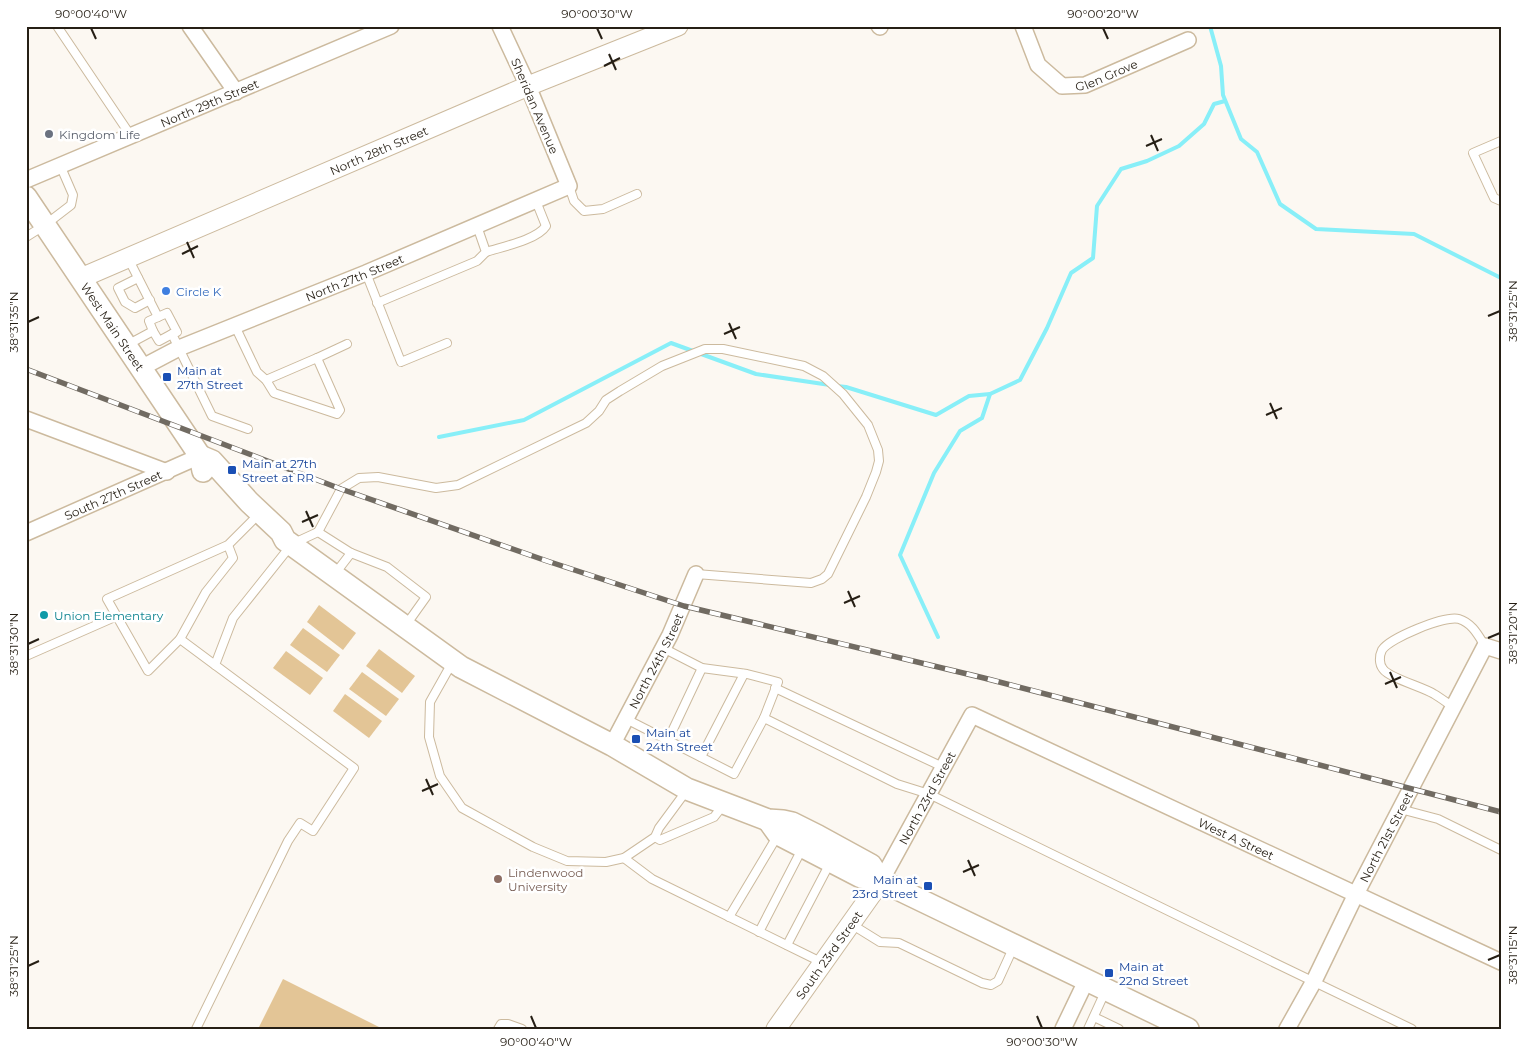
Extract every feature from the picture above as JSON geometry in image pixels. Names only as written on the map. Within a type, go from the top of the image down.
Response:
[{"type":"main road","name":"West Main Street","points":[[26,197],[200,456]]},
{"type":"main road","points":[[200,456],[202,470],[225,497],[277,541],[289,542]]},
{"type":"main road","points":[[200,456],[212,461],[289,542],[461,668],[612,745],[687,789],[773,827],[802,847],[861,877],[881,881],[1177,1026]]},
{"type":"main road","points":[[773,827],[783,820],[792,823],[871,865],[881,881]]},
{"type":"street","points":[[190,26],[236,92]]},
{"type":"street","name":"North 29th Street","points":[[26,180],[391,26]]},
{"type":"street","name":"Sheridan Avenue","points":[[500,26],[528,86],[569,186]]},
{"type":"street","name":"North 28th Street","points":[[81,278],[528,86],[678,26]]},
{"type":"street","name":"Glen Grove","points":[[1023,26],[1038,65],[1062,86],[1085,85],[1188,40]]},
{"type":"street","name":"North 27th Street","points":[[141,368],[179,348],[366,273],[569,186]]},
{"type":"street","points":[[26,419],[167,472]]},
{"type":"street","name":"South 27th Street","points":[[26,533],[200,456]]},
{"type":"street","name":"North 24th Street","points":[[612,745],[664,648],[684,606],[696,574]]},
{"type":"street","points":[[1485,646],[1501,651]]},
{"type":"street","name":"North 21st Street","points":[[1287,1029],[1314,981],[1356,894],[1485,646]]},
{"type":"street","name":"North 23rd Street","points":[[881,881],[972,715]]},
{"type":"street","name":"West A Street","points":[[972,715],[1501,962]]},
{"type":"street","name":"South 23rd Street","points":[[776,1029],[881,881]]},
{"type":"street","points":[[1063,1029],[1086,981]]},
{"type":"lane","points":[[57,26],[131,136]]},
{"type":"lane","points":[[1501,141],[1472,153],[1494,198],[1501,201]]},
{"type":"lane","points":[[26,237],[71,205],[73,195],[60,165]]},
{"type":"lane","points":[[569,186],[574,201],[584,211],[603,209],[637,194]]},
{"type":"lane","points":[[377,302],[478,261],[486,252],[542,232],[546,226],[536,201]]},
{"type":"lane","points":[[477,226],[486,252]]},
{"type":"lane","points":[[128,258],[158,317]]},
{"type":"lane","points":[[366,273],[401,362],[447,343]]},
{"type":"lane","points":[[138,278],[118,288],[125,302],[135,308],[150,300]]},
{"type":"lane","points":[[167,313],[177,332],[158,341],[149,321],[158,317],[167,313]]},
{"type":"lane","points":[[235,326],[257,372],[266,380],[274,393],[337,414],[340,410],[317,358]]},
{"type":"lane","points":[[127,346],[154,331]]},
{"type":"lane","points":[[172,334],[212,416],[248,429]]},
{"type":"lane","points":[[266,380],[347,344]]},
{"type":"lane","points":[[215,665],[233,618],[289,542],[318,532],[341,489],[359,478],[378,477],[436,488],[458,485],[586,423],[599,411],[606,400],[626,387],[662,366],[705,349],[723,349],[804,366],[823,376],[843,394],[868,425],[878,450],[879,461],[866,497],[828,574],[822,579],[811,583],[696,574]]},
{"type":"lane","points":[[228,545],[233,558],[206,592],[180,639],[148,671],[107,599],[228,545],[252,521]]},
{"type":"lane","points":[[318,532],[351,553],[387,567],[426,597],[405,626]]},
{"type":"lane","points":[[334,575],[351,553]]},
{"type":"lane","points":[[26,656],[117,616]]},
{"type":"lane","points":[[1453,707],[1434,693],[1387,673],[1380,664],[1382,651],[1395,640],[1448,618],[1456,618],[1469,623],[1485,646]]},
{"type":"lane","points":[[180,639],[354,768],[313,830],[300,823],[288,841],[196,1029]]},
{"type":"lane","points":[[626,719],[734,774],[764,718],[778,682],[744,674],[702,668],[664,648]]},
{"type":"lane","points":[[452,661],[430,702],[429,737],[440,776],[462,808],[533,847],[567,861],[606,862],[624,858],[655,837],[659,828],[687,789]]},
{"type":"lane","points":[[668,740],[702,668]]},
{"type":"lane","points":[[701,757],[744,674]]},
{"type":"lane","points":[[775,688],[943,768]]},
{"type":"lane","points":[[764,718],[897,784],[929,794],[1412,1029]]},
{"type":"lane","points":[[655,837],[660,840],[714,817],[724,804]]},
{"type":"lane","points":[[1400,809],[1438,819],[1501,850]]},
{"type":"lane","points":[[729,916],[773,827]]},
{"type":"lane","points":[[759,932],[802,847]]},
{"type":"lane","points":[[624,858],[652,879],[823,963]]},
{"type":"lane","points":[[786,945],[832,861]]},
{"type":"lane","points":[[851,924],[880,942],[899,943],[982,983],[991,984],[998,981],[1014,946]]},
{"type":"lane","points":[[1088,1029],[1106,990]]},
{"type":"lane","points":[[1094,1017],[1119,1029]]},
{"type":"lane","points":[[498,1029],[501,1024],[508,1024],[522,1029]]},
{"type":"shaded area","points":[[319,605],[356,633],[343,650],[307,622]]},
{"type":"shaded area","points":[[303,628],[340,655],[327,672],[290,645]]},
{"type":"shaded area","points":[[379,649],[415,676],[402,693],[366,666]]},
{"type":"shaded area","points":[[286,651],[323,678],[310,695],[273,668]]},
{"type":"shaded area","points":[[362,672],[399,699],[386,716],[349,689]]},
{"type":"shaded area","points":[[345,694],[382,721],[369,738],[333,711]]},
{"type":"shaded area","points":[[283,979],[383,1029],[258,1029]]},
{"type":"waterway","points":[[1210,26],[1221,66],[1223,95],[1241,139],[1257,152],[1280,204],[1316,229],[1414,234],[1501,278]]},
{"type":"waterway","points":[[938,637],[900,555],[934,473],[960,431],[982,418],[990,394],[1020,380],[1047,328],[1071,273],[1093,258],[1097,206],[1121,169],[1147,161],[1179,146],[1204,124],[1214,104],[1225,101]]},
{"type":"waterway","points":[[439,437],[524,420],[671,343],[756,374],[830,385]]},
{"type":"waterway","points":[[837,386],[846,387],[936,415],[969,396],[990,394]]},
{"type":"railway","points":[[26,369],[341,489],[547,561],[684,606],[984,678],[1501,812]]},
{"type":"place","name":"Kingdom Life","points":[[49,134]]},
{"type":"place","name":"Circle K","points":[[166,291]]},
{"type":"place","name":"Main at 27th Street","points":[[167,377]]},
{"type":"place","name":"Main at 27th Street at RR","points":[[232,470]]},
{"type":"place","name":"Union Elementary","points":[[44,615]]},
{"type":"place","name":"Main at 24th Street","points":[[636,739]]},
{"type":"place","name":"Lindenwood University","points":[[498,879]]},
{"type":"place","name":"Main at 23rd Street","points":[[928,886]]},
{"type":"place","name":"Main at 22nd Street","points":[[1109,973]]}]
